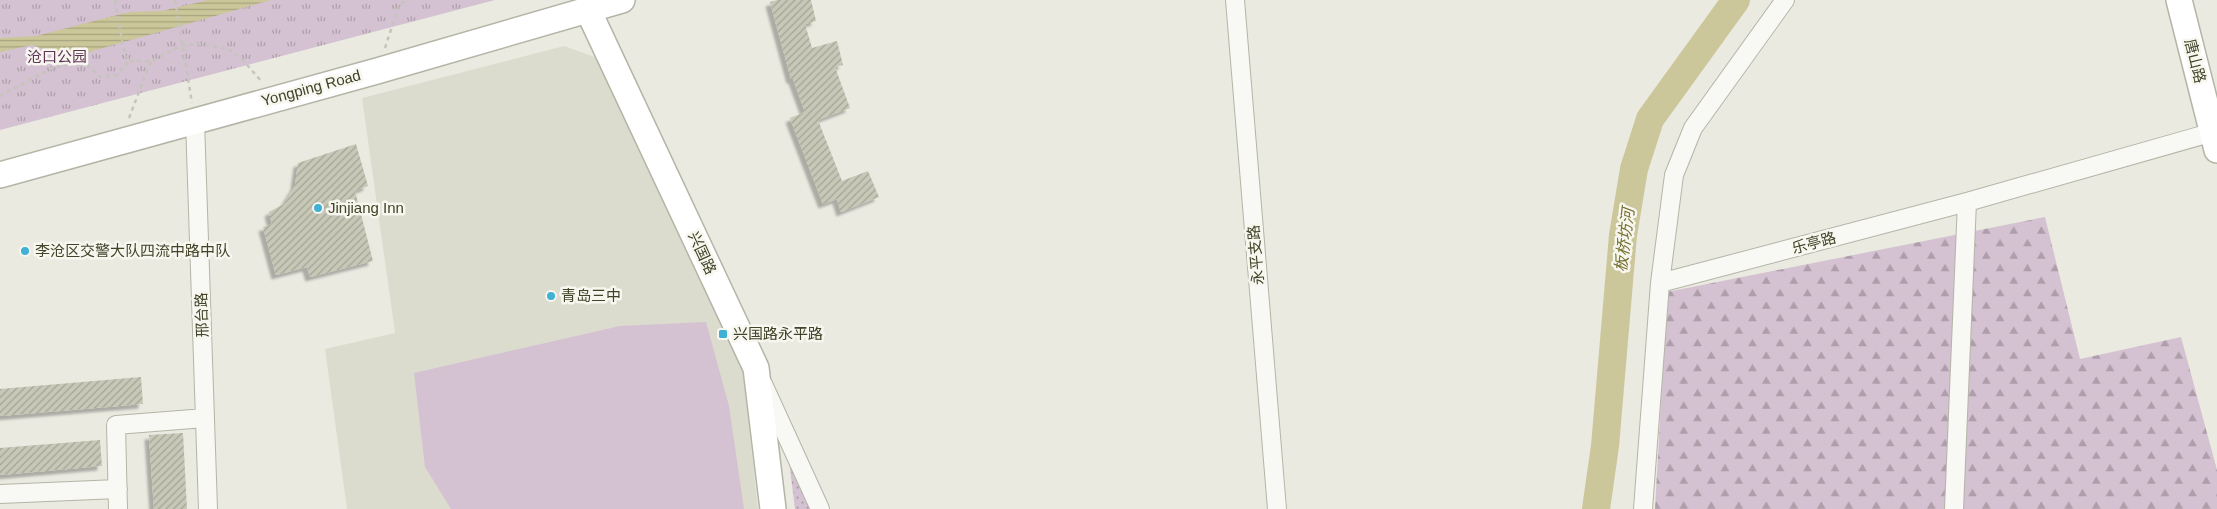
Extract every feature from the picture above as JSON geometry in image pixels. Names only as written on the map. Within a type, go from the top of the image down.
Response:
[{"type":"main road","name":"Yongping Road","points":[[0,175],[195,122],[622,0]]},
{"type":"main road","name":"唐山路","points":[[2179,0],[2215,138]]},
{"type":"main road","name":"兴国路","points":[[588,10],[756,368],[773,509]]},
{"type":"street","name":"永平支路","points":[[1235,0],[1277,509]]},
{"type":"street","points":[[1643,509],[1660,283],[1674,175],[1693,128],[1785,0]]},
{"type":"street","name":"邢台路","points":[[195,122],[208,509]]},
{"type":"street","name":"乐亭路","points":[[1660,283],[2215,138]]},
{"type":"street","points":[[1954,509],[1967,202]]},
{"type":"street","points":[[756,368],[820,509]]},
{"type":"street","points":[[118,509],[116,425],[205,418]]},
{"type":"street","points":[[0,494],[118,489]]},
{"type":"path","points":[[115,0],[123,46],[129,61]]},
{"type":"path","points":[[169,0],[175,1],[195,122]]},
{"type":"path","points":[[378,70],[398,0]]},
{"type":"path","points":[[398,5],[408,0]]},
{"type":"path","points":[[0,96],[52,68],[83,61],[100,77],[117,75],[129,61],[150,61],[183,45],[202,44],[228,49],[241,58],[276,98]]},
{"type":"path","points":[[120,141],[150,61]]},
{"type":"shaded area","points":[[208,0],[271,0],[68,58],[32,45],[0,52],[0,38],[36,36],[129,12],[162,11]]},
{"type":"shaded area","name":"青岛三中","points":[[564,46],[606,61],[741,355],[758,509],[347,509],[325,349],[395,333],[362,98]]},
{"type":"green space","name":"沧口公园","points":[[0,0],[495,0],[0,130]]},
{"type":"green space","points":[[2045,217],[2080,359],[2181,337],[2217,470],[2217,509],[1655,509],[1667,292]]},
{"type":"green space","points":[[706,322],[729,406],[744,509],[451,509],[425,467],[414,373],[620,326]]},
{"type":"green space","points":[[789,461],[812,509],[795,509]]},
{"type":"building","points":[[777,0],[811,0],[816,21],[805,24],[812,48],[837,41],[843,65],[835,67],[850,108],[818,120],[842,181],[868,171],[879,197],[841,212],[837,199],[823,204],[790,118],[805,112],[793,79],[791,79],[770,2]]},
{"type":"building","name":"Jinjiang Inn","points":[[356,144],[368,186],[355,191],[373,261],[310,277],[307,267],[276,275],[263,227],[272,224],[269,212],[284,204],[295,186],[298,163]]},
{"type":"building","points":[[141,377],[143,404],[0,416],[0,389]]},
{"type":"building","points":[[183,433],[187,509],[154,509],[149,435]]},
{"type":"building","points":[[100,440],[102,466],[0,475],[0,448]]},
{"type":"waterway","name":"板桥坊河","points":[[1596,509],[1605,446],[1623,235],[1634,169],[1650,119],[1736,0]]},
{"type":"place","name":"Jinjiang Inn","points":[[318,208]]},
{"type":"place","name":"李沧区交警大队四流中路中队","points":[[25,251]]},
{"type":"place","name":"青岛三中","points":[[551,296]]},
{"type":"place","name":"兴国路永平路","points":[[723,334]]}]
